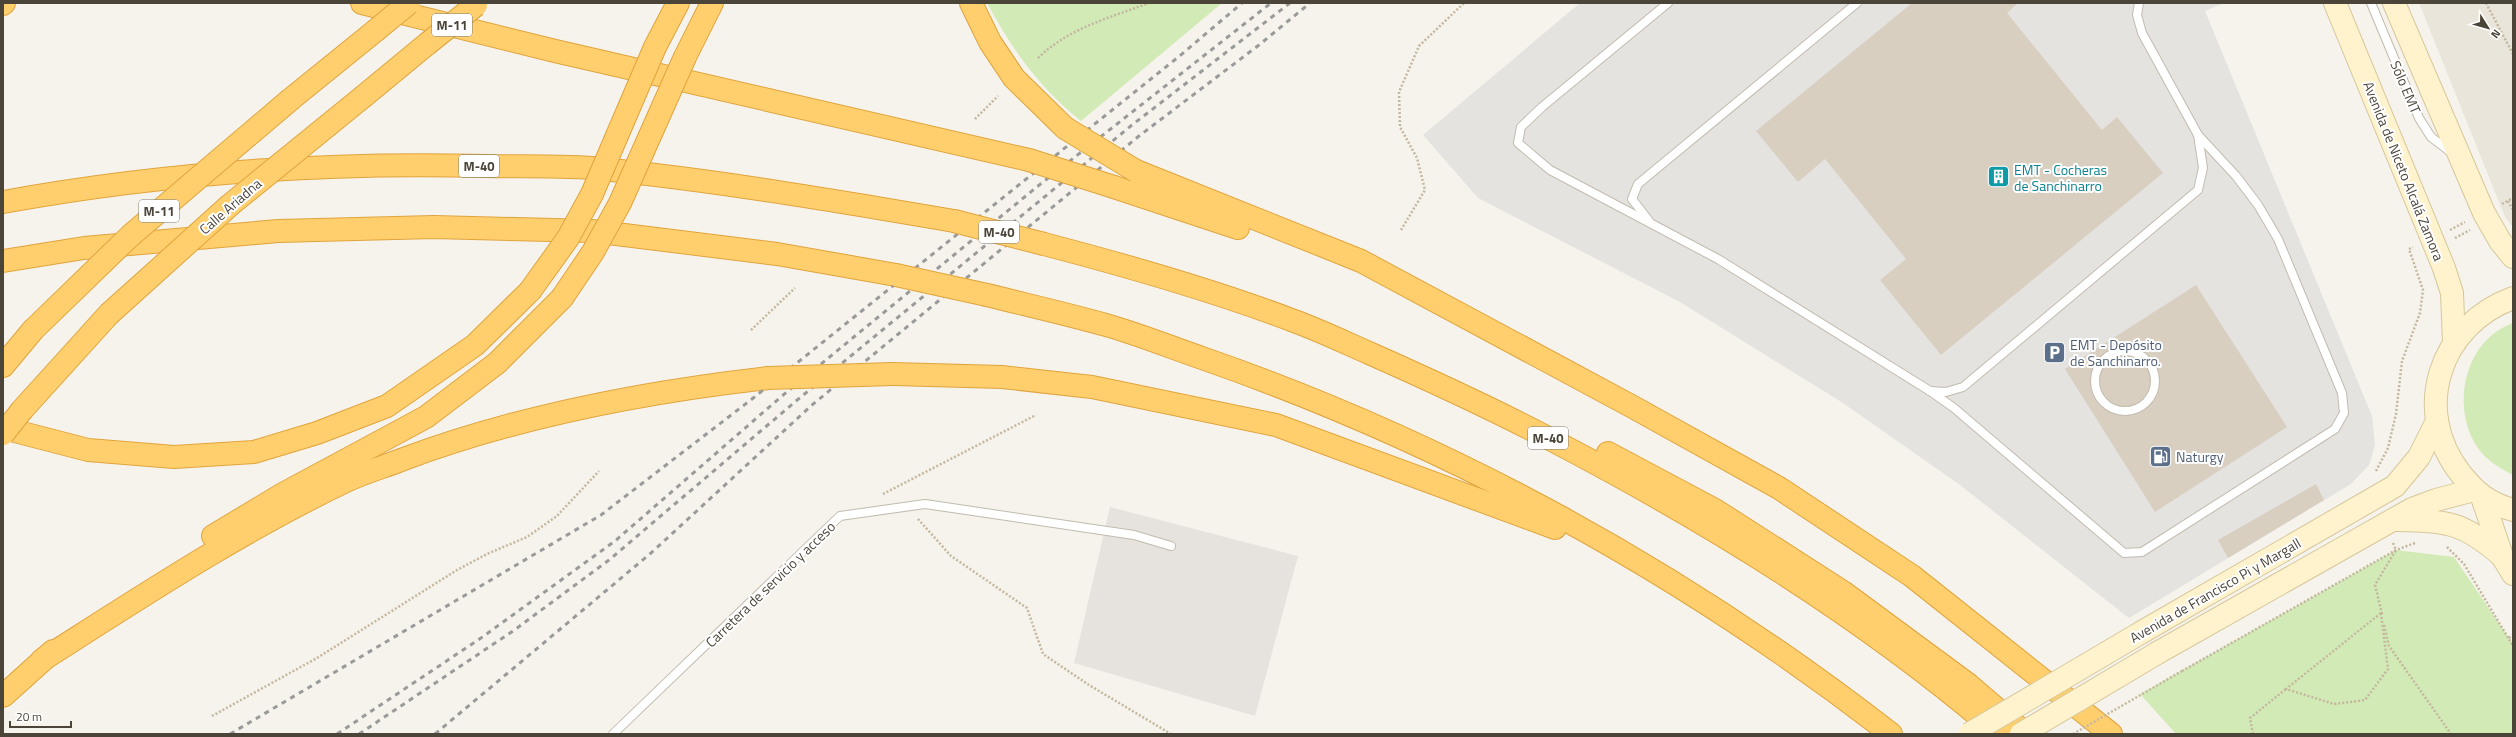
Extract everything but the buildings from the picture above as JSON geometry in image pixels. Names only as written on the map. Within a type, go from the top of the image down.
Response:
[{"type":"highway","points":[[362,3],[555,51],[1029,160],[1114,186],[1228,224],[1502,338]]},
{"type":"highway","name":"M-11","points":[[3,366],[33,330],[130,236],[291,99],[409,3]]},
{"type":"highway","points":[[3,428],[88,450],[174,457],[254,452],[317,433],[387,406],[476,345],[530,291],[568,238],[592,194],[655,47],[678,3]]},
{"type":"highway","points":[[3,696],[42,660],[147,575],[283,494],[426,417],[498,363],[562,298],[593,252],[620,203],[685,57],[712,3]]},
{"type":"highway","points":[[972,3],[990,42],[1014,78],[1065,128],[1136,170],[1361,261],[1633,407],[1779,488],[1912,576],[2111,734]]},
{"type":"highway","name":"Calle Ariadna","points":[[3,434],[22,410],[109,314],[230,205],[477,4]]},
{"type":"highway","name":"M-40","points":[[3,202],[74,189],[261,169],[427,164],[600,169],[786,193],[954,220],[1134,268],[1294,321],[1472,398],[1608,470],[1716,532],[1855,621],[1955,696],[2000,734]]},
{"type":"highway","points":[[3,261],[84,248],[278,231],[434,227],[592,231],[777,254],[896,275],[987,295],[1107,325],[1263,380],[1382,428],[1505,488],[1700,598],[1838,693],[1891,734]]},
{"type":"highway","points":[[42,660],[202,557],[347,480],[455,440],[571,410],[711,384],[768,378],[893,374],[1002,377],[1092,387],[1276,425],[1622,553]]},
{"type":"highway","points":[[1472,398],[1595,446],[1715,510],[1843,592],[1969,685],[2026,734]]},
{"type":"street","name":"Avenida de Niceto Alcalá Zamora","points":[[2335,3],[2444,268],[2452,293],[2454,343]]},
{"type":"street","points":[[2394,3],[2484,213],[2500,241],[2513,257]]},
{"type":"street","points":[[2508,565],[2478,494],[2453,464],[2443,444],[2437,421],[2436,401],[2438,381],[2454,343],[2470,324],[2489,309],[2513,298]]},
{"type":"street","name":"Avenida de Francisco Pi y Margall","points":[[1968,734],[2395,486],[2419,457],[2437,421]]},
{"type":"street","points":[[2478,494],[2513,510]]},
{"type":"street","name":"Avenida de Francisco Pi y Margall","points":[[2021,734],[2160,652],[2412,509],[2436,500],[2478,494]]},
{"type":"street","points":[[2392,520],[2430,520],[2451,523],[2474,533],[2508,565]]},
{"type":"lane","points":[[1668,3],[1536,112],[1521,127],[1518,143],[1550,170],[1718,259],[1930,391],[1960,414],[2124,553],[2142,552],[2335,429],[2344,412],[2342,393],[2278,239],[2258,205],[2236,176],[2198,135],[2142,33],[2137,15],[2139,3]]},
{"type":"lane","points":[[1651,223],[1632,199],[1638,184],[1857,3]]},
{"type":"lane","name":"Sólo EMT","points":[[2371,3],[2419,118],[2431,137],[2460,157]]},
{"type":"lane","points":[[1930,391],[1946,392],[1963,387],[2198,190],[2203,168],[2198,135]]},
{"type":"lane","points":[[2116,352],[2136,353],[2144,358],[2154,374],[2155,384],[2147,401],[2130,411],[2110,407],[2097,393],[2095,383],[2100,364],[2116,352]]},
{"type":"lane","name":"Carretera de servicio y acceso","points":[[613,734],[840,516],[924,504],[1134,535],[1171,546]]},
{"type":"path","points":[[1038,58],[1053,43],[1073,31],[1149,3]]},
{"type":"path","points":[[1401,230],[1425,190],[1417,158],[1400,127],[1399,92],[1419,46],[1464,3]]},
{"type":"path","points":[[2486,3],[2513,54]]},
{"type":"path","points":[[975,119],[998,96]]},
{"type":"path","points":[[2513,198],[2508,201],[2513,210]]},
{"type":"path","points":[[2447,231],[2468,221]]},
{"type":"path","points":[[2451,239],[2471,230]]},
{"type":"path","points":[[2375,473],[2388,448],[2396,414],[2402,362],[2420,312],[2423,290],[2408,249]]},
{"type":"path","points":[[751,330],[795,288]]},
{"type":"path","points":[[859,514],[886,492],[1036,415]]},
{"type":"path","points":[[212,716],[317,658],[457,570],[487,554],[527,537],[556,516],[599,471]]},
{"type":"path","points":[[907,507],[951,556],[1027,608],[1043,654],[1089,685],[1171,734]]},
{"type":"path","points":[[2073,734],[2396,550],[2418,542]]},
{"type":"path","points":[[2443,544],[2464,564],[2513,646]]},
{"type":"path","points":[[2396,550],[2375,585],[2389,646],[2451,734]]},
{"type":"path","points":[[2253,734],[2250,718],[2381,613]]},
{"type":"path","points":[[2286,689],[2334,704],[2365,700],[2388,669],[2381,613]]},
{"type":"path","points":[[2509,638],[2513,635]]},
{"type":"shaded area","name":"EMT - Depósito de Sanchinarro.","points":[[1580,3],[2224,3],[2205,11],[2372,416],[2375,445],[2369,465],[2351,484],[2129,618],[1960,485],[1843,403],[1680,302],[1478,198],[1423,135]]},
{"type":"shaded area","points":[[2419,3],[2513,3],[2513,227],[2505,217]]},
{"type":"shaded area","points":[[1110,507],[1298,556],[1255,716],[1074,663]]},
{"type":"green space","points":[[987,3],[1222,3],[1081,121],[1052,95],[1028,67],[1007,37]]},
{"type":"green space","points":[[2513,323],[2513,475],[2492,463],[2483,455],[2476,445],[2468,429],[2464,411],[2464,393],[2467,375],[2474,358],[2483,343],[2497,331]]},
{"type":"green space","points":[[2396,550],[2454,557],[2513,644],[2513,734],[2176,734],[2140,694]]},
{"type":"railway","points":[[230,734],[601,515],[752,399],[1182,54],[1242,3]]},
{"type":"railway","points":[[337,734],[481,638],[615,541],[782,396],[1038,186],[1271,3]]},
{"type":"railway","points":[[359,734],[513,631],[609,560],[796,401],[1132,125],[1290,3]]},
{"type":"railway","points":[[435,734],[651,553],[812,405],[1139,136],[1259,45],[1310,3]]},
{"type":"place","name":"EMT - Cocheras de Sanchinarro","points":[[1999,177]]},
{"type":"place","name":"EMT - Depósito de Sanchinarro.","points":[[2054,352]]},
{"type":"place","name":"Naturgy","points":[[2161,456]]}]
